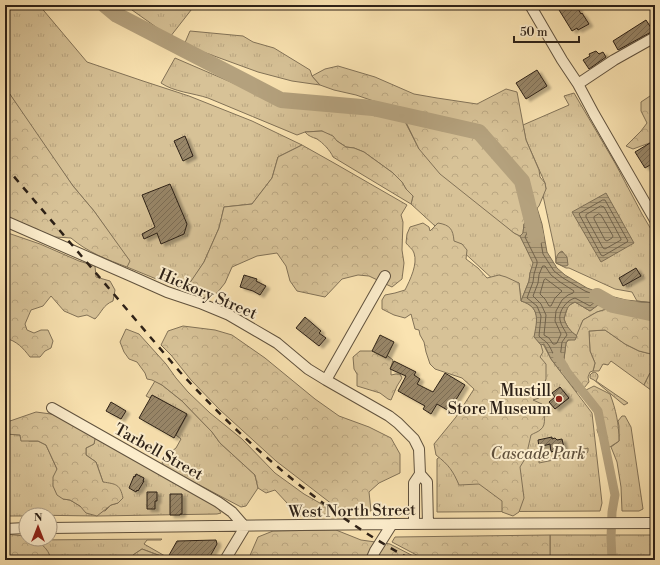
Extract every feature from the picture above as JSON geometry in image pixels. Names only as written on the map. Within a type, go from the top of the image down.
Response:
[{"type":"street","points":[[530,5],[562,60],[578,84],[655,220]]},
{"type":"street","points":[[578,84],[614,60],[655,37]]},
{"type":"street","name":"Hickory Street","points":[[5,221],[166,292],[200,303],[229,315],[277,343],[308,369],[389,416],[407,432],[419,449],[420,474],[414,484],[414,524]]},
{"type":"street","points":[[326,380],[385,276]]},
{"type":"street","name":"Tarbell Street","points":[[52,408],[218,502],[232,512],[245,527]]},
{"type":"street","name":"Hickory Street","points":[[420,474],[427,482],[428,524]]},
{"type":"street","name":"West North Street","points":[[58,528],[655,523]]},
{"type":"street","points":[[371,560],[392,524]]},
{"type":"street","points":[[225,560],[245,527]]},
{"type":"street","points":[[5,529],[18,528]]},
{"type":"green space","points":[[5,5],[39,5],[87,62],[189,96],[252,121],[302,145],[278,157],[272,178],[252,204],[224,207],[219,228],[204,262],[188,287],[193,294],[127,267],[129,261],[94,211],[73,186],[5,87]]},
{"type":"green space","points":[[125,5],[195,5],[170,37]]},
{"type":"green space","points":[[190,31],[243,36],[253,42],[274,48],[310,70],[312,76],[320,85],[292,81],[258,72],[184,45]]},
{"type":"green space","points":[[175,58],[240,86],[278,100],[275,97],[281,100],[373,108],[401,114],[419,149],[514,233],[520,236],[534,263],[521,301],[519,283],[495,281],[411,204],[413,196],[393,173],[364,152],[346,147],[322,131],[305,132],[297,135],[208,98],[166,86],[161,83]]},
{"type":"green space","points":[[338,66],[375,77],[414,94],[477,104],[506,89],[517,92],[526,140],[539,170],[540,177],[545,183],[546,189],[539,206],[524,224],[523,233],[520,236],[514,233],[440,174],[419,149],[400,110],[320,85],[312,76],[325,69]]},
{"type":"green space","points":[[5,87],[73,186],[94,211],[130,261],[127,267],[91,251],[71,238],[55,237],[5,217]]},
{"type":"green space","points":[[574,93],[655,236],[655,303],[637,301],[632,292],[615,289],[556,263],[555,251],[542,191],[546,189],[545,183],[526,140],[523,125],[569,105],[564,96]]},
{"type":"green space","points":[[655,93],[655,141],[633,149],[626,146],[647,123],[641,111],[641,102]]},
{"type":"green space","points":[[322,131],[333,136],[337,141],[346,147],[364,152],[393,173],[413,196],[411,204],[333,157],[322,143],[305,132]]},
{"type":"green space","points":[[302,145],[407,205],[401,215],[403,222],[402,250],[404,263],[402,279],[392,287],[369,276],[358,275],[342,279],[325,297],[297,291],[290,281],[286,266],[277,253],[257,256],[232,267],[225,283],[217,293],[203,298],[193,294],[187,287],[204,262],[219,228],[224,207],[252,204],[272,178],[278,157]]},
{"type":"green space","points":[[423,223],[429,227],[430,231],[438,223],[448,226],[453,233],[454,241],[462,244],[467,250],[466,259],[478,268],[487,278],[499,275],[519,283],[521,301],[532,307],[535,311],[537,320],[535,337],[541,345],[543,352],[540,357],[546,364],[546,379],[539,398],[533,400],[542,404],[544,425],[531,435],[528,454],[520,467],[524,498],[519,512],[513,516],[502,512],[502,501],[479,484],[459,485],[450,468],[436,455],[434,444],[456,417],[474,389],[462,378],[435,369],[430,364],[424,342],[419,330],[415,329],[411,314],[405,318],[394,315],[382,309],[382,300],[385,295],[405,290],[407,286],[413,272],[415,257],[412,249],[406,243],[407,234],[410,227]]},
{"type":"green space","points":[[5,232],[95,266],[96,277],[110,281],[115,290],[113,301],[105,307],[95,319],[87,315],[78,317],[64,311],[51,296],[43,306],[31,310],[25,324],[27,330],[34,333],[41,330],[48,330],[53,341],[51,348],[45,351],[40,357],[30,357],[19,345],[5,338]]},
{"type":"green space","name":"Cascade Park","points":[[502,281],[543,344],[551,359],[592,413],[602,503],[600,511],[437,512],[437,459],[541,376]]},
{"type":"green space","points":[[575,302],[590,311],[598,305],[617,306],[597,312],[583,320],[577,336],[569,329],[564,319],[568,306]]},
{"type":"green space","points":[[617,306],[655,314],[655,355],[639,351],[625,344],[605,330],[589,331],[590,351],[595,363],[593,371],[590,372],[588,377],[589,382],[584,388],[577,392],[560,371],[564,359],[566,343],[568,340],[575,339],[583,320],[597,312]]},
{"type":"green space","points":[[183,326],[215,330],[232,335],[265,358],[315,399],[339,416],[369,427],[391,438],[400,454],[400,473],[379,483],[369,492],[371,511],[337,508],[276,461],[220,410],[191,380],[161,345],[168,331]]},
{"type":"green space","points":[[126,329],[139,334],[166,364],[188,392],[210,413],[242,439],[275,473],[304,494],[325,506],[327,514],[296,516],[292,513],[287,503],[275,490],[266,493],[258,488],[255,475],[220,443],[212,432],[182,401],[162,385],[147,379],[145,373],[137,362],[129,359],[120,342]]},
{"type":"green space","points":[[605,330],[625,344],[639,351],[655,355],[655,368],[650,373],[644,385],[611,361],[608,365],[603,364],[599,371],[593,371],[595,363],[590,351],[589,331]]},
{"type":"green space","points":[[360,351],[384,353],[393,360],[391,375],[400,374],[402,378],[391,400],[380,393],[357,386],[357,374],[354,369],[353,357]]},
{"type":"green space","points":[[655,368],[655,393],[644,385],[650,373]]},
{"type":"green space","points":[[594,372],[598,375],[596,381],[628,403],[624,405],[590,378],[590,375]]},
{"type":"green space","points":[[155,381],[182,401],[212,432],[220,443],[255,475],[258,488],[246,506],[241,507],[165,468],[162,462],[168,450],[172,451],[176,448],[181,439],[176,435],[187,415],[152,395],[150,398],[146,396]]},
{"type":"green space","points":[[594,386],[610,394],[615,411],[619,441],[610,447],[601,441],[597,430],[599,422],[592,407],[585,398],[586,390]]},
{"type":"green space","points":[[36,412],[51,414],[97,429],[94,444],[86,448],[86,455],[96,462],[103,482],[114,484],[119,487],[123,498],[118,503],[111,505],[97,516],[86,513],[80,506],[57,495],[53,486],[53,477],[57,469],[46,445],[38,441],[21,441],[20,435],[5,434],[5,417],[10,421]]},
{"type":"green space","points":[[622,416],[625,416],[631,427],[643,509],[639,511],[622,511],[621,487],[617,462],[611,447],[619,441],[618,421]]},
{"type":"green space","points":[[5,434],[20,435],[29,441],[38,441],[46,445],[57,469],[63,499],[70,500],[80,506],[105,511],[111,505],[118,503],[103,482],[96,462],[86,455],[86,448],[94,444],[95,438],[205,499],[218,508],[221,513],[58,515],[58,507],[18,507],[18,516],[5,516]]},
{"type":"green space","points":[[588,448],[587,453],[539,463],[539,461]]},
{"type":"green space","points":[[336,530],[361,540],[390,544],[421,560],[248,560],[258,537],[273,531]]},
{"type":"green space","points":[[5,534],[18,535],[18,547],[44,547],[51,560],[5,560]]},
{"type":"green space","points":[[550,535],[655,535],[655,560],[550,560]]},
{"type":"green space","points":[[550,535],[550,560],[426,560],[392,542],[395,537]]},
{"type":"green space","points":[[162,539],[147,540],[144,544],[172,560],[142,549],[133,555],[132,560],[51,560],[50,557],[39,547],[58,547],[58,540]]},
{"type":"green space","points":[[142,549],[171,560],[132,560],[133,555]]},
{"type":"water","points":[[606,193],[634,243],[601,262],[572,212]]},
{"type":"water","points":[[537,208],[542,224],[547,252],[557,268],[565,275],[587,288],[606,295],[626,300],[655,303],[655,314],[613,305],[598,305],[590,311],[575,302],[572,303],[565,313],[564,319],[569,329],[577,336],[575,340],[568,340],[566,343],[564,359],[560,371],[551,359],[544,344],[541,345],[534,337],[536,325],[535,311],[532,307],[521,301],[529,281],[533,263],[520,236],[523,233],[524,224]]},
{"type":"water","points":[[562,251],[567,257],[568,265],[566,266],[556,263],[557,256]]},
{"type":"building","points":[[556,5],[576,5],[589,24],[578,30],[577,28],[572,31]]},
{"type":"building","points":[[646,20],[653,31],[618,50],[613,41]]},
{"type":"building","points":[[596,51],[599,54],[603,52],[606,57],[589,69],[583,60],[590,56],[589,54]]},
{"type":"building","points":[[537,70],[547,86],[526,99],[516,83]]},
{"type":"building","points":[[185,136],[193,156],[183,161],[174,141]]},
{"type":"building","points":[[655,140],[655,162],[645,168],[635,152]]},
{"type":"building","points":[[170,184],[187,224],[184,234],[161,244],[157,233],[144,239],[142,234],[155,227],[142,195]]},
{"type":"building","points":[[636,268],[641,276],[623,286],[619,278]]},
{"type":"building","points":[[244,275],[257,279],[256,281],[266,286],[260,295],[240,287]]},
{"type":"building","points":[[305,317],[321,331],[319,333],[326,338],[319,346],[296,328]]},
{"type":"building","points":[[380,335],[394,342],[386,358],[372,351]]},
{"type":"building","points":[[394,361],[416,372],[414,375],[420,379],[417,384],[433,392],[445,373],[465,385],[449,411],[437,404],[431,414],[423,409],[425,406],[398,391],[406,376],[390,369]]},
{"type":"building","name":"Mustill Store Museum","points":[[560,387],[569,398],[555,409],[549,402],[555,397],[552,393]]},
{"type":"building","points":[[152,395],[187,414],[174,438],[139,418]]},
{"type":"building","points":[[111,402],[126,411],[121,419],[106,411]]},
{"type":"building","points":[[552,437],[552,439],[555,438],[557,440],[562,439],[564,448],[551,452],[550,444],[539,447],[538,440]]},
{"type":"building","points":[[136,474],[144,478],[144,481],[136,492],[129,488]]},
{"type":"building","points":[[147,492],[157,492],[155,509],[147,509]]},
{"type":"building","points":[[170,494],[182,494],[182,514],[170,515]]},
{"type":"building","points":[[216,540],[217,544],[208,560],[172,560],[168,557],[177,541]]},
{"type":"waterway","points":[[105,5],[117,15],[281,100],[373,108],[479,132],[522,181],[536,237]]},
{"type":"waterway","points":[[597,296],[613,305],[655,314]]},
{"type":"waterway","points":[[557,355],[567,372],[598,411],[615,495],[612,512],[612,560]]},
{"type":"railway","points":[[5,166],[180,372],[232,426],[288,476],[317,499],[379,541],[412,560]]},
{"type":"place","name":"Mustill Store Museum","points":[[559,399]]}]
